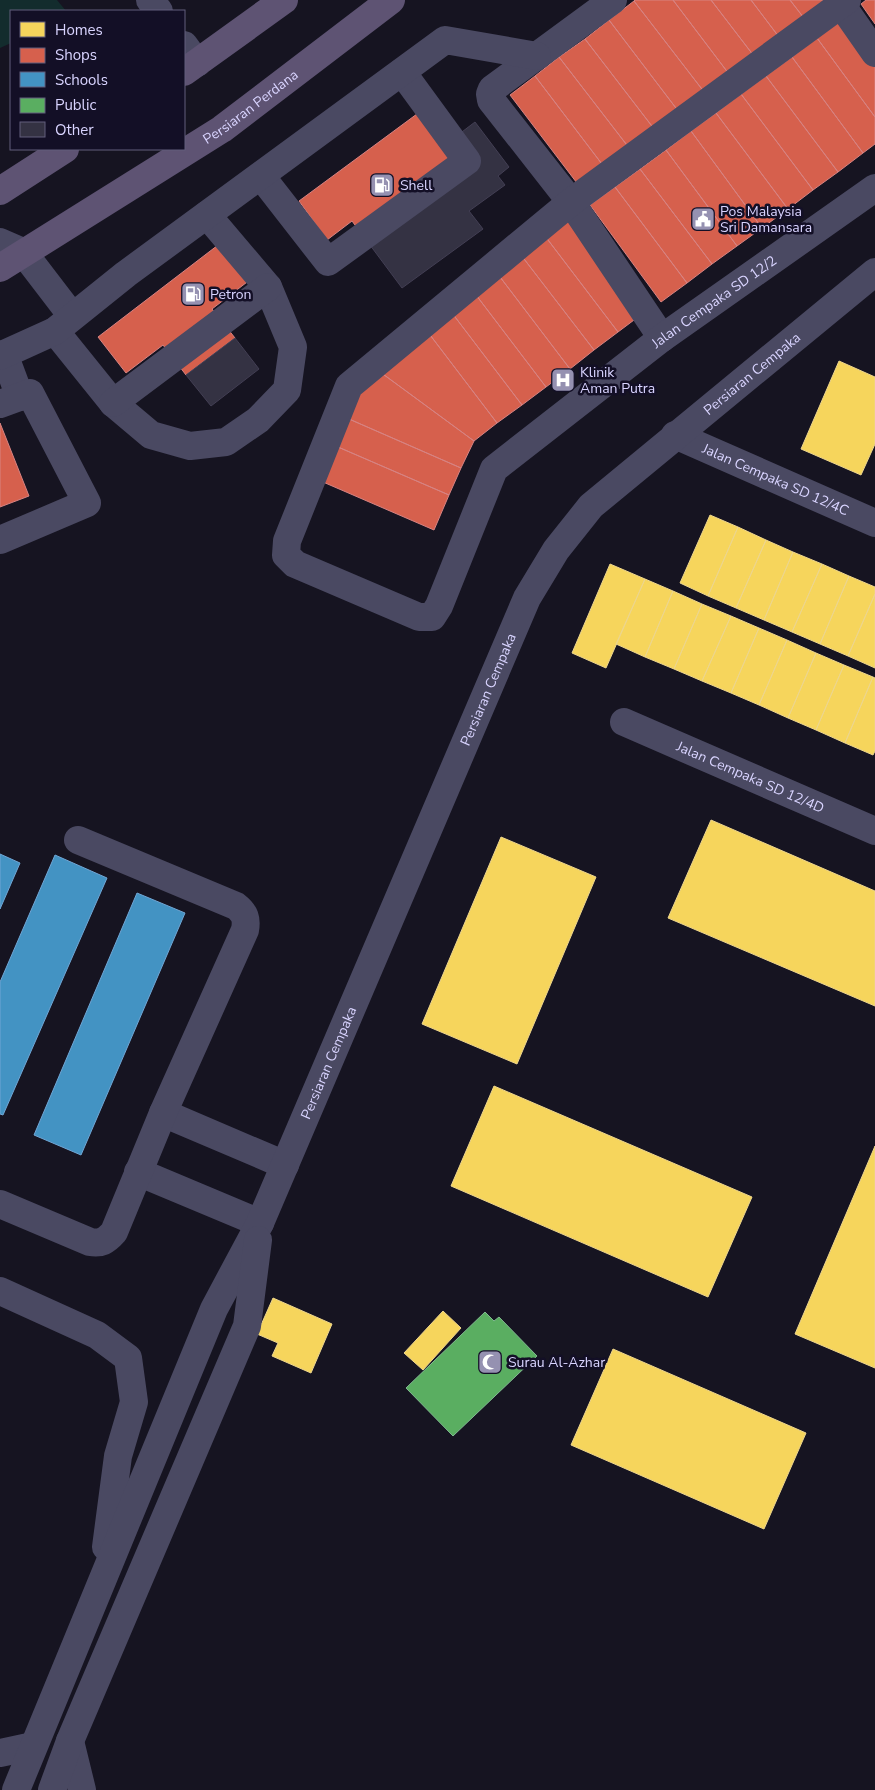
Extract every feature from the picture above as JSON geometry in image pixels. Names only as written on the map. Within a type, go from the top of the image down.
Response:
[{"type":"main road","points":[[188,60],[284,0]]},
{"type":"main road","name":"Persiaran Perdana","points":[[185,150],[222,129],[392,0]]},
{"type":"main road","points":[[0,191],[63,150]]},
{"type":"main road","name":"Persiaran Perdana","points":[[0,268],[11,247],[184,150]]},
{"type":"street","points":[[150,0],[158,10]]},
{"type":"street","points":[[613,0],[492,89],[490,94],[491,100],[571,202],[662,338]]},
{"type":"street","points":[[571,202],[842,1],[875,53]]},
{"type":"street","points":[[0,540],[87,503],[30,394],[6,400],[2,355],[63,323],[445,40],[537,56]]},
{"type":"street","points":[[261,176],[328,262],[467,161],[402,72]]},
{"type":"street","name":"Jalan Cempaka SD 12/2","points":[[571,202],[349,386],[288,541],[286,555],[295,564],[420,617],[432,617],[439,606],[494,469],[662,338],[874,190]]},
{"type":"street","points":[[11,247],[63,323],[113,403],[151,435],[190,446],[226,442],[258,420],[287,390],[293,346],[268,287],[207,215]]},
{"type":"street","name":"Persiaran Cempaka","points":[[260,1223],[527,598],[556,550],[591,506],[875,272]]},
{"type":"street","points":[[113,403],[268,287]]},
{"type":"street","name":"Jalan Cempaka SD 12/4C","points":[[675,435],[875,523]]},
{"type":"street","name":"Jalan Cempaka SD 12/4D","points":[[624,722],[875,831]]},
{"type":"street","points":[[0,1204],[90,1242],[99,1243],[108,1240],[114,1232],[163,1113],[245,930],[247,921],[243,912],[236,906],[78,840]]},
{"type":"street","points":[[163,1113],[285,1165]]},
{"type":"street","points":[[138,1172],[260,1223]]},
{"type":"street","points":[[16,1790],[214,1309],[260,1223]]},
{"type":"street","points":[[52,1790],[70,1741],[247,1326],[260,1223]]},
{"type":"street","points":[[0,1291],[98,1335],[128,1358],[134,1402],[118,1456],[103,1578]]},
{"type":"street","points":[[70,1741],[82,1790]]},
{"type":"street","points":[[0,1753],[33,1746]]},
{"type":"green space","points":[[0,0],[57,0],[65,10],[10,10],[10,43],[0,48]]},
{"type":"building: Homes","points":[[839,361],[875,377],[875,444],[861,475],[801,449]]},
{"type":"building: Homes","points":[[710,515],[738,527],[708,596],[680,583]]},
{"type":"building: Homes","points":[[738,527],[766,540],[736,608],[708,596]]},
{"type":"building: Homes","points":[[766,540],[793,552],[764,620],[736,608]]},
{"type":"building: Homes","points":[[793,552],[822,564],[792,632],[764,620]]},
{"type":"building: Homes","points":[[610,564],[645,579],[606,668],[572,653]]},
{"type":"building: Homes","points":[[822,564],[849,576],[820,644],[792,632]]},
{"type":"building: Homes","points":[[849,576],[875,587],[875,594],[848,656],[820,644]]},
{"type":"building: Homes","points":[[645,579],[673,591],[645,657],[616,644]]},
{"type":"building: Homes","points":[[673,591],[702,604],[674,669],[645,657]]},
{"type":"building: Homes","points":[[875,594],[875,668],[848,656]]},
{"type":"building: Homes","points":[[702,604],[731,616],[702,681],[674,669]]},
{"type":"building: Homes","points":[[731,616],[759,628],[731,693],[702,681]]},
{"type":"building: Homes","points":[[759,628],[787,640],[759,705],[731,693]]},
{"type":"building: Homes","points":[[787,640],[816,653],[788,718],[759,705]]},
{"type":"building: Homes","points":[[816,653],[844,665],[816,730],[788,718]]},
{"type":"building: Homes","points":[[844,665],[873,677],[845,743],[816,730]]},
{"type":"building: Homes","points":[[873,677],[875,678],[875,751],[873,755],[845,743]]},
{"type":"building: Homes","points":[[711,820],[875,891],[875,1006],[668,918]]},
{"type":"building: Homes","points":[[501,837],[596,877],[517,1064],[422,1024]]},
{"type":"building: Homes","points":[[494,1086],[752,1197],[708,1297],[451,1186]]},
{"type":"building: Homes","points":[[875,1146],[875,1368],[795,1334]]},
{"type":"building: Homes","points":[[273,1298],[332,1324],[311,1373],[272,1356],[278,1343],[257,1334]]},
{"type":"building: Homes","points":[[443,1311],[461,1328],[423,1370],[404,1353]]},
{"type":"building: Homes","points":[[613,1349],[806,1433],[764,1529],[571,1445]]},
{"type":"building: Shops","points":[[635,0],[673,0],[732,78],[708,97]]},
{"type":"building: Shops","points":[[673,0],[711,0],[757,60],[732,78]]},
{"type":"building: Shops","points":[[711,0],[751,0],[782,41],[757,60]]},
{"type":"building: Shops","points":[[751,0],[790,0],[807,22],[782,41]]},
{"type":"building: Shops","points":[[790,0],[829,0],[807,22]]},
{"type":"building: Shops","points":[[866,0],[875,0],[875,24],[861,4]]},
{"type":"building: Shops","points":[[634,1],[708,97],[682,116],[609,20]]},
{"type":"building: Shops","points":[[609,20],[682,116],[658,134],[585,39]]},
{"type":"building: Shops","points":[[842,20],[875,65],[875,117],[817,38]]},
{"type":"building: Shops","points":[[817,38],[875,117],[875,144],[863,153],[792,57]]},
{"type":"building: Shops","points":[[585,39],[658,134],[633,153],[559,57]]},
{"type":"building: Shops","points":[[559,57],[633,153],[608,172],[535,76]]},
{"type":"building: Shops","points":[[792,57],[863,153],[838,172],[766,76]]},
{"type":"building: Shops","points":[[535,76],[608,172],[583,191],[510,95]]},
{"type":"building: Shops","points":[[766,76],[838,172],[813,190],[741,94]]},
{"type":"building: Shops","points":[[741,94],[813,190],[788,209],[716,113]]},
{"type":"building: Shops","name":"Shell","points":[[421,111],[465,169],[367,241],[352,221],[327,240],[299,201]]},
{"type":"building: Shops","points":[[716,113],[788,209],[762,228],[691,131]]},
{"type":"building: Shops","points":[[691,131],[762,228],[737,246],[666,150]]},
{"type":"building: Shops","points":[[666,150],[737,246],[712,264],[640,169]]},
{"type":"building: Shops","points":[[640,169],[712,264],[687,283],[615,187]]},
{"type":"building: Shops","points":[[615,187],[687,283],[661,302],[590,205]]},
{"type":"building: Shops","points":[[569,218],[642,314],[618,332],[545,236]]},
{"type":"building: Shops","points":[[545,236],[618,332],[594,350],[521,255]]},
{"type":"building: Shops","name":"Petron","points":[[222,242],[251,279],[212,309],[235,338],[186,375],[163,345],[126,373],[98,337]]},
{"type":"building: Shops","points":[[521,255],[594,350],[570,369],[497,273]]},
{"type":"building: Shops","points":[[497,273],[570,369],[546,387],[473,291]]},
{"type":"building: Shops","points":[[473,291],[546,387],[522,405],[449,309]]},
{"type":"building: Shops","points":[[449,309],[522,405],[497,423],[424,327]]},
{"type":"building: Shops","points":[[424,327],[497,423],[474,441],[372,366]]},
{"type":"building: Shops","points":[[372,366],[474,441],[461,468],[349,419]]},
{"type":"building: Shops","points":[[349,419],[461,468],[449,495],[338,447]]},
{"type":"building: Shops","points":[[0,423],[29,496],[0,507]]},
{"type":"building: Shops","points":[[338,447],[449,495],[434,530],[323,482]]},
{"type":"building: Schools","points":[[0,854],[20,863],[0,909]]},
{"type":"building: Schools","points":[[55,855],[107,878],[3,1115],[0,1114],[0,982]]},
{"type":"building: Schools","points":[[137,893],[185,913],[81,1155],[34,1135]]},
{"type":"building: Public","points":[[485,1312],[494,1321],[499,1317],[537,1356],[453,1436],[406,1388]]},
{"type":"building: Other","points":[[475,122],[509,167],[498,176],[505,185],[469,211],[483,229],[402,288],[367,241],[465,169],[446,144]]},
{"type":"building: Other","points":[[235,338],[259,369],[211,406],[186,375]]},
{"type":"place","name":"Shell","points":[[382,185]]},
{"type":"place","name":"Pos Malaysia Sri Damansara","points":[[703,219]]},
{"type":"place","name":"Petron","points":[[193,294]]},
{"type":"place","name":"Klinik Aman Putra","points":[[563,380]]},
{"type":"place","name":"Surau Al-Azhar","points":[[490,1362]]}]
